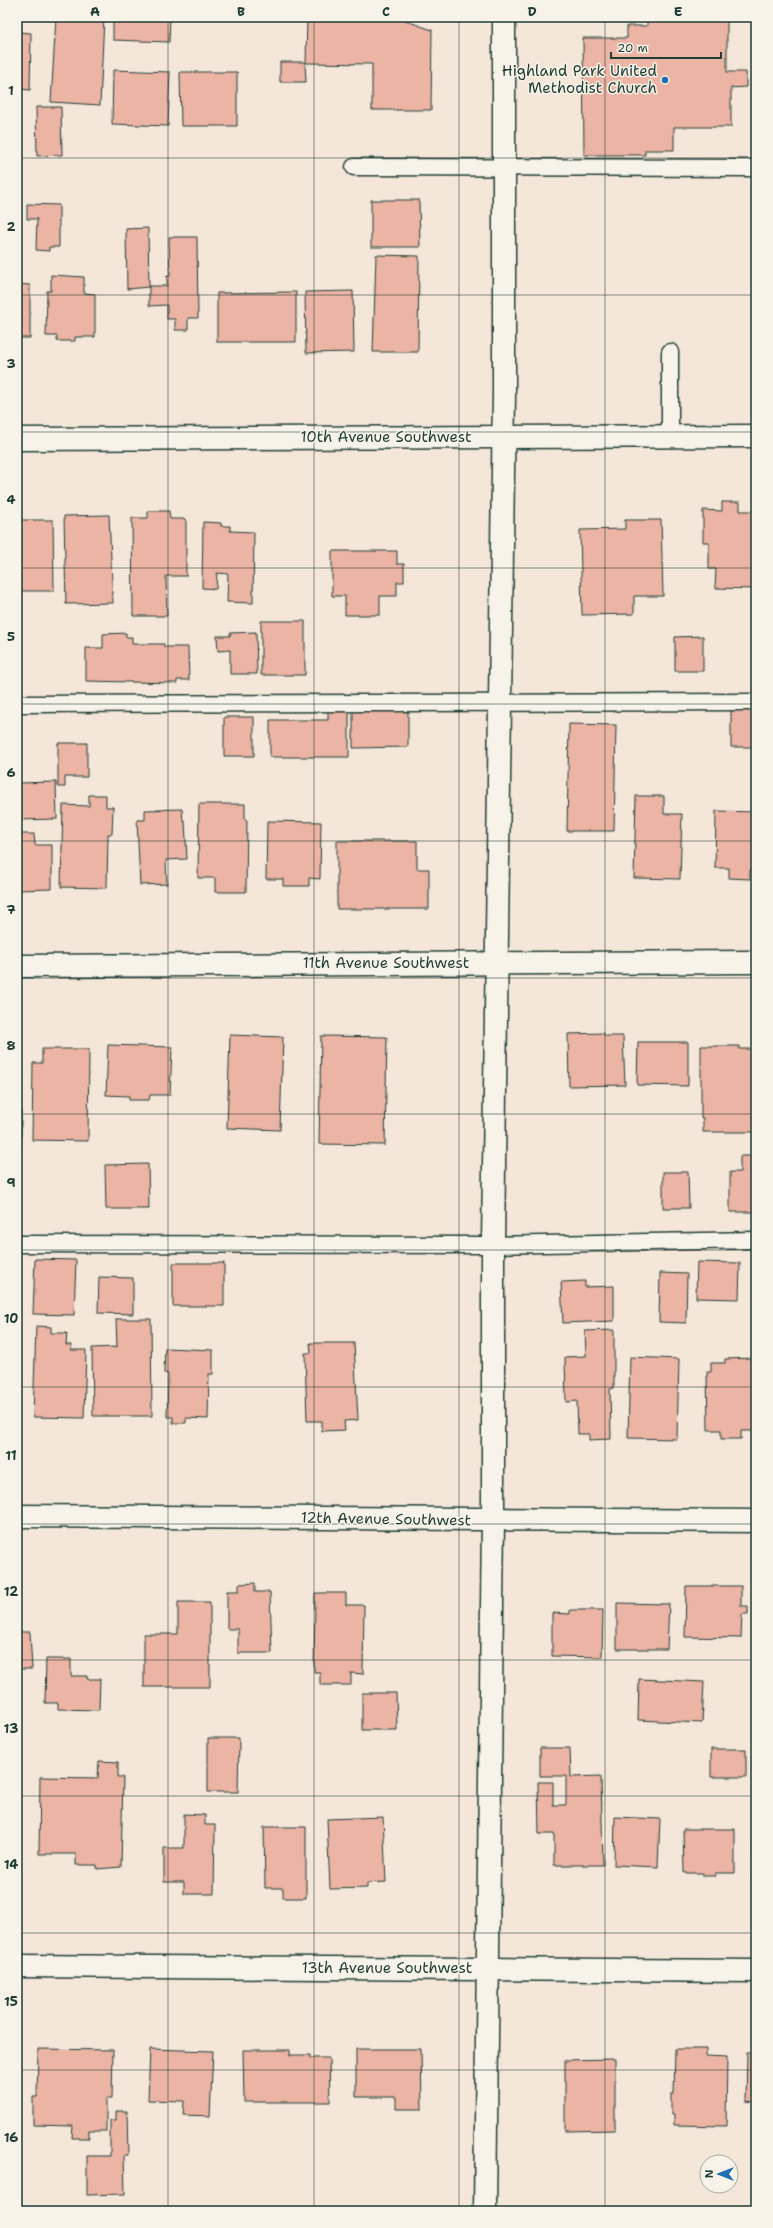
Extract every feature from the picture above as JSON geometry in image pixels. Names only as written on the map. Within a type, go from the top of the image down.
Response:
[{"type":"street","points":[[485,2211],[486,1969],[493,1520],[493,1245],[503,436],[504,17]]},
{"type":"street","name":"10th Avenue Southwest","points":[[17,439],[756,436]]},
{"type":"street","name":"11th Avenue Southwest","points":[[17,966],[756,962]]},
{"type":"street","name":"12th Avenue Southwest","points":[[17,1516],[756,1521]]},
{"type":"street","name":"13th Avenue Southwest","points":[[17,1966],[756,1971]]},
{"type":"lane","points":[[354,167],[756,168]]},
{"type":"lane","points":[[670,352],[670,437]]},
{"type":"lane","points":[[17,704],[756,702]]},
{"type":"lane","points":[[17,1244],[493,1245],[756,1240]]},
{"type":"building","points":[[56,17],[104,17],[100,105],[51,102]]},
{"type":"building","points":[[113,17],[170,17],[169,42],[113,40]]},
{"type":"building","points":[[307,17],[395,17],[432,30],[431,110],[372,110],[372,64],[306,63]]},
{"type":"building","name":"Highland Park United Methodist Church","points":[[647,17],[727,17],[727,72],[746,72],[746,87],[731,88],[731,127],[674,127],[674,150],[645,150],[645,155],[584,155],[583,38],[627,38],[627,26],[647,26]]},
{"type":"building","points":[[17,21],[18,32],[31,33],[30,90],[18,89],[18,97]]},
{"type":"building","points":[[280,62],[305,62],[306,82],[280,82]]},
{"type":"building","points":[[113,70],[170,72],[168,126],[112,124]]},
{"type":"building","points":[[180,72],[237,72],[237,126],[181,126]]},
{"type":"building","points":[[36,107],[61,107],[62,155],[37,156]]},
{"type":"building","points":[[371,200],[419,200],[420,247],[371,247]]},
{"type":"building","points":[[27,204],[59,205],[59,247],[49,247],[49,251],[36,250],[37,219],[27,219]]},
{"type":"building","points":[[148,228],[149,287],[127,289],[126,229]]},
{"type":"building","points":[[169,237],[197,237],[198,318],[188,318],[188,330],[175,330],[175,319],[167,319],[167,305],[149,306],[149,286],[167,286],[167,276],[170,276]]},
{"type":"building","points":[[376,255],[419,256],[418,352],[373,352]]},
{"type":"building","points":[[51,275],[84,277],[84,293],[95,294],[95,337],[75,337],[75,341],[57,341],[57,336],[46,336],[47,291],[51,291]]},
{"type":"building","points":[[17,284],[30,285],[30,338],[17,338]]},
{"type":"building","points":[[353,291],[354,352],[306,353],[305,292]]},
{"type":"building","points":[[296,292],[296,342],[217,342],[217,293]]},
{"type":"building","points":[[722,502],[740,502],[740,511],[756,511],[756,589],[715,588],[716,569],[709,569],[709,542],[703,542],[703,510],[722,511]]},
{"type":"building","points":[[148,511],[169,511],[170,519],[186,519],[186,576],[166,576],[167,616],[133,616],[132,518],[148,518]]},
{"type":"building","points":[[109,515],[113,603],[66,604],[64,516]]},
{"type":"building","points":[[17,520],[53,520],[54,591],[17,591]]},
{"type":"building","points":[[625,520],[661,520],[663,596],[634,596],[634,614],[582,615],[580,530],[625,529]]},
{"type":"building","points":[[203,522],[221,523],[221,526],[230,526],[230,531],[254,532],[253,603],[227,602],[228,574],[217,573],[216,589],[202,588]]},
{"type":"building","points":[[332,551],[397,551],[397,564],[404,564],[404,582],[397,582],[397,596],[380,596],[380,615],[345,615],[345,596],[332,596]]},
{"type":"building","points":[[261,621],[305,621],[305,675],[261,675]]},
{"type":"building","points":[[256,632],[257,674],[230,674],[230,650],[218,651],[217,636],[230,636],[230,633]]},
{"type":"building","points":[[126,633],[126,637],[132,637],[132,644],[164,644],[164,647],[188,647],[189,680],[177,680],[177,683],[86,681],[86,648],[103,648],[103,634]]},
{"type":"building","points":[[703,636],[703,671],[675,671],[675,637]]},
{"type":"building","points":[[731,707],[756,707],[756,747],[731,747]]},
{"type":"building","points":[[328,708],[349,708],[349,757],[270,757],[270,720],[328,720]]},
{"type":"building","points":[[353,709],[408,709],[408,747],[353,748]]},
{"type":"building","points":[[224,717],[254,717],[254,756],[224,756]]},
{"type":"building","points":[[569,724],[616,725],[614,831],[567,831]]},
{"type":"building","points":[[58,743],[87,743],[87,777],[65,777],[65,787],[58,787]]},
{"type":"building","points":[[56,782],[57,819],[17,820],[17,783]]},
{"type":"building","points":[[89,795],[106,795],[106,807],[113,807],[112,834],[108,834],[107,888],[61,887],[63,805],[89,806]]},
{"type":"building","points":[[636,796],[664,796],[664,814],[682,814],[680,879],[634,878]]},
{"type":"building","points":[[199,804],[245,804],[245,820],[247,820],[246,892],[215,892],[215,878],[198,878]]},
{"type":"building","points":[[182,809],[183,821],[185,821],[187,859],[166,860],[167,884],[140,885],[137,820],[145,820],[145,810]]},
{"type":"building","points":[[716,811],[756,812],[756,870],[750,870],[750,879],[729,878],[729,868],[715,868]]},
{"type":"building","points":[[267,821],[321,822],[320,879],[309,878],[309,886],[283,886],[283,879],[266,879]]},
{"type":"building","points":[[17,834],[34,834],[35,845],[52,845],[52,889],[17,890]]},
{"type":"building","points":[[337,841],[417,841],[417,869],[429,869],[429,909],[337,909]]},
{"type":"building","points":[[604,1033],[604,1036],[623,1036],[625,1085],[569,1086],[568,1034]]},
{"type":"building","points":[[230,1035],[283,1037],[280,1130],[227,1128]]},
{"type":"building","points":[[321,1036],[387,1037],[385,1145],[319,1144]]},
{"type":"building","points":[[638,1042],[688,1042],[688,1086],[637,1085]]},
{"type":"building","points":[[108,1045],[172,1047],[170,1095],[150,1095],[149,1100],[129,1100],[129,1096],[106,1095]]},
{"type":"building","points":[[701,1046],[739,1046],[739,1049],[756,1049],[756,1132],[703,1132],[703,1118],[701,1118]]},
{"type":"building","points":[[17,1049],[21,1049],[21,1146],[17,1146]]},
{"type":"building","points":[[42,1049],[89,1049],[88,1141],[32,1140],[33,1063],[42,1063]]},
{"type":"building","points":[[740,1156],[756,1156],[756,1212],[730,1212],[730,1172],[740,1172]]},
{"type":"building","points":[[148,1164],[149,1209],[106,1209],[105,1165]]},
{"type":"building","points":[[663,1172],[688,1172],[689,1208],[663,1208]]},
{"type":"building","points":[[35,1259],[76,1260],[74,1315],[33,1314]]},
{"type":"building","points":[[697,1262],[740,1263],[739,1299],[696,1298]]},
{"type":"building","points":[[173,1263],[224,1263],[224,1306],[173,1306]]},
{"type":"building","points":[[660,1273],[687,1274],[686,1323],[659,1322]]},
{"type":"building","points":[[99,1277],[133,1278],[133,1314],[98,1313]]},
{"type":"building","points":[[585,1281],[585,1287],[614,1286],[614,1321],[563,1323],[561,1282]]},
{"type":"building","points":[[116,1319],[151,1319],[152,1416],[93,1416],[92,1348],[117,1347]]},
{"type":"building","points":[[36,1326],[51,1327],[51,1333],[67,1333],[66,1345],[71,1345],[71,1350],[86,1350],[84,1418],[33,1417]]},
{"type":"building","points":[[614,1330],[614,1388],[610,1389],[611,1439],[589,1440],[589,1434],[578,1434],[577,1401],[566,1402],[565,1357],[586,1356],[585,1331]]},
{"type":"building","points":[[310,1343],[354,1343],[358,1420],[344,1421],[345,1430],[322,1431],[322,1421],[307,1421],[305,1353],[311,1353]]},
{"type":"building","points":[[165,1348],[213,1350],[213,1374],[209,1374],[208,1419],[186,1418],[186,1423],[173,1423],[173,1417],[167,1417],[168,1374],[164,1373]]},
{"type":"building","points":[[630,1357],[679,1359],[677,1439],[628,1438]]},
{"type":"building","points":[[754,1358],[755,1431],[741,1431],[741,1439],[721,1439],[721,1430],[708,1430],[707,1372],[711,1372],[711,1363],[725,1363],[725,1359]]},
{"type":"building","points":[[255,1583],[255,1592],[270,1592],[272,1653],[238,1653],[238,1629],[227,1629],[227,1591],[239,1591],[239,1584]]},
{"type":"building","points":[[686,1586],[741,1586],[741,1606],[748,1606],[748,1614],[742,1614],[741,1638],[685,1637]]},
{"type":"building","points":[[315,1593],[346,1593],[346,1605],[364,1605],[363,1674],[351,1673],[351,1685],[320,1685],[320,1672],[314,1672]]},
{"type":"building","points":[[178,1602],[210,1602],[210,1687],[144,1687],[144,1634],[178,1634]]},
{"type":"building","points":[[617,1603],[669,1604],[667,1649],[617,1649]]},
{"type":"building","points":[[570,1610],[603,1610],[602,1657],[552,1656],[552,1613],[570,1614]]},
{"type":"building","points":[[17,1632],[30,1632],[32,1669],[17,1669]]},
{"type":"building","points":[[46,1659],[71,1659],[71,1676],[87,1676],[87,1679],[100,1679],[99,1710],[58,1709],[58,1703],[45,1703]]},
{"type":"building","points":[[639,1679],[704,1682],[702,1723],[638,1720]]},
{"type":"building","points":[[362,1693],[396,1693],[397,1730],[362,1730]]},
{"type":"building","points":[[208,1738],[239,1738],[238,1792],[208,1792]]},
{"type":"building","points":[[540,1748],[570,1748],[571,1777],[601,1776],[603,1865],[554,1865],[554,1834],[539,1834],[538,1782],[553,1782],[553,1805],[566,1805],[566,1776],[540,1776]]},
{"type":"building","points":[[711,1749],[746,1749],[746,1777],[711,1777]]},
{"type":"building","points":[[99,1761],[118,1762],[118,1777],[123,1777],[121,1867],[97,1869],[97,1865],[76,1865],[76,1854],[39,1854],[40,1777],[98,1778]]},
{"type":"building","points":[[184,1814],[205,1815],[205,1825],[215,1825],[214,1894],[184,1894],[184,1882],[164,1882],[164,1848],[184,1848]]},
{"type":"building","points":[[383,1817],[386,1882],[367,1883],[367,1888],[330,1889],[327,1819]]},
{"type":"building","points":[[615,1817],[660,1819],[658,1867],[614,1865]]},
{"type":"building","points":[[264,1827],[306,1827],[306,1898],[283,1898],[283,1888],[265,1888]]},
{"type":"building","points":[[683,1829],[735,1829],[735,1873],[715,1873],[715,1876],[703,1876],[703,1873],[684,1873]]},
{"type":"building","points":[[753,1838],[756,1838],[756,1884],[752,1884]]},
{"type":"building","points":[[38,2049],[113,2050],[112,2099],[106,2099],[106,2131],[89,2131],[89,2138],[72,2138],[73,2126],[33,2125],[33,2097],[37,2097]]},
{"type":"building","points":[[150,2049],[213,2051],[210,2116],[183,2115],[184,2101],[148,2100]]},
{"type":"building","points":[[356,2049],[421,2049],[422,2109],[396,2109],[396,2097],[356,2097]]},
{"type":"building","points":[[675,2049],[706,2049],[706,2056],[727,2057],[726,2126],[674,2125],[674,2115],[671,2115],[671,2094],[674,2094]]},
{"type":"building","points":[[243,2050],[290,2050],[290,2055],[310,2055],[310,2058],[329,2058],[330,2102],[244,2102]]},
{"type":"building","points":[[747,2052],[756,2052],[756,2102],[746,2101]]},
{"type":"building","points":[[615,2059],[615,2130],[565,2131],[565,2060]]},
{"type":"building","points":[[116,2111],[127,2111],[128,2155],[124,2155],[125,2194],[87,2195],[87,2156],[110,2156],[110,2120],[116,2120]]},
{"type":"place","name":"Highland Park United Methodist Church","points":[[665,80]]}]
